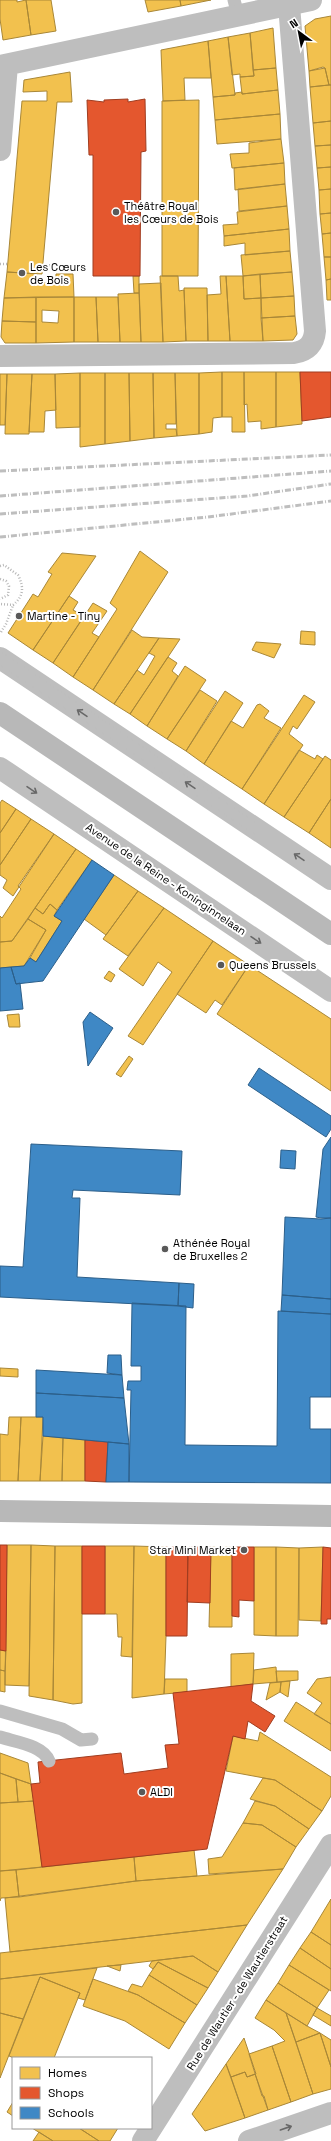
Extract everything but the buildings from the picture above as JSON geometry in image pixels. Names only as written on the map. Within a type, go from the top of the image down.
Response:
[{"type":"main road","points":[[0,713],[331,934]]},
{"type":"main road","points":[[0,1511],[331,1516]]},
{"type":"street","points":[[0,150],[3,65],[236,8],[289,4],[311,0]]},
{"type":"street","points":[[0,356],[294,353],[301,352],[312,343],[315,331],[289,4]]},
{"type":"street","points":[[0,658],[331,879]]},
{"type":"street","name":"Avenue de la Reine - Koninginnelaan","points":[[0,768],[331,991]]},
{"type":"street","name":"Rue de Wautier - de Wautierstraat","points":[[152,2128],[331,1845]]},
{"type":"street","points":[[249,2141],[331,2113]]},
{"type":"street","name":"Rue de Wautier - de Wautierstraat","points":[[144,2141],[152,2129]]},
{"type":"lane","points":[[0,1711],[62,1728],[82,1740],[92,1739]]},
{"type":"lane","points":[[0,1737],[37,1749],[47,1755],[49,1761]]},
{"type":"path","points":[[0,264],[7,264]]},
{"type":"path","points":[[43,265],[82,266]]},
{"type":"path","points":[[0,566],[4,565],[14,570],[22,583],[23,592],[19,600],[13,605],[6,624],[1,632]]},
{"type":"path","points":[[0,579],[6,581],[9,586],[8,595],[0,599]]},
{"type":"path","points":[[0,604],[13,605]]},
{"type":"tram line","points":[[0,651],[331,873]]},
{"type":"tram line","points":[[0,665],[331,885]]},
{"type":"railway","points":[[0,471],[331,455]]},
{"type":"railway","points":[[0,496],[331,471]]},
{"type":"railway","points":[[0,514],[247,496],[331,484]]},
{"type":"railway","points":[[0,537],[208,517],[331,501]]},
{"type":"place","name":"Théâtre Royal les Cœurs de Bois","points":[[116,212]]},
{"type":"place","name":"Les Cœurs de Bois","points":[[22,273]]},
{"type":"place","name":"Martine - Tiny","points":[[19,616]]},
{"type":"place","name":"Queens Brussels","points":[[221,965]]},
{"type":"place","name":"Athénée Royal de Bruxelles 2","points":[[165,1249]]},
{"type":"place","name":"Star Mini Market","points":[[244,1550]]},
{"type":"place","name":"ALDI","points":[[142,1792]]}]
